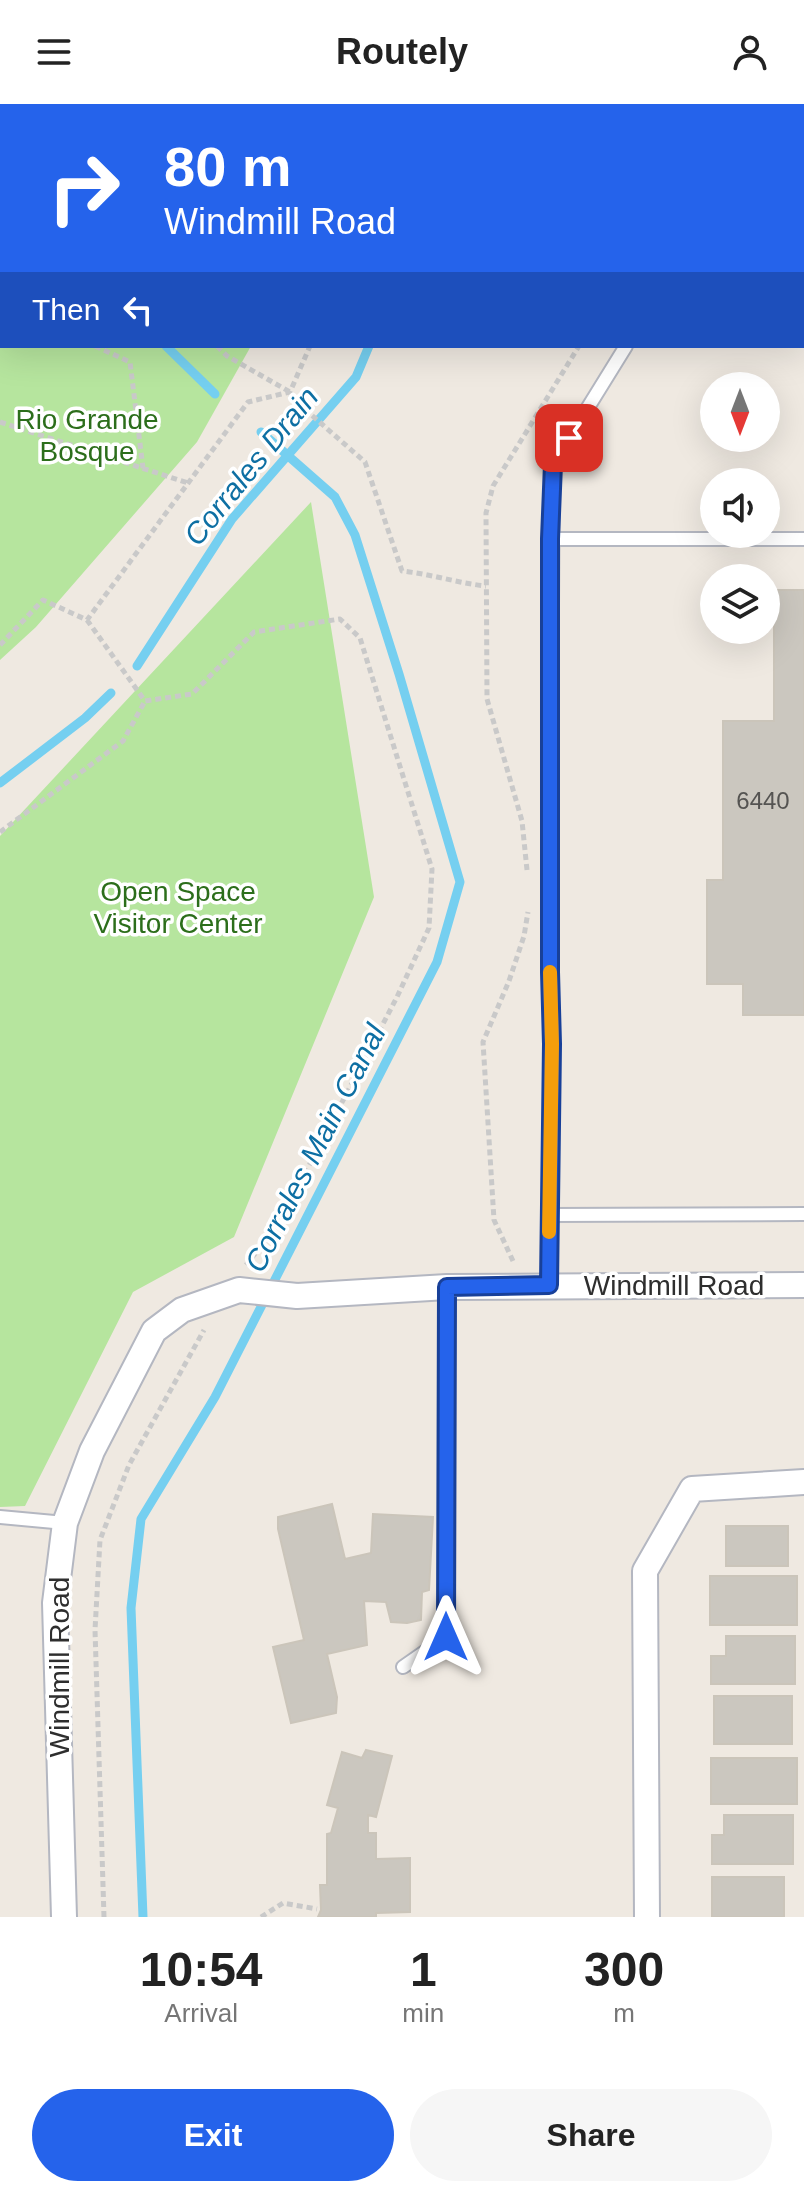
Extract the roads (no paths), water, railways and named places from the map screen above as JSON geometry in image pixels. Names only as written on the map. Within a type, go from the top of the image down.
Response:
[{"type":"street","name":"Windmill Road","points":[[64,1917],[55,1603],[65,1523],[92,1451],[154,1331],[182,1310],[229,1293],[297,1296],[518,1285],[804,1285]]},
{"type":"street","points":[[647,1917],[645,1571],[692,1489],[804,1482]]},
{"type":"lane","points":[[549,1285],[552,1044],[550,539],[553,464],[625,348]]},
{"type":"lane","points":[[550,539],[804,539]]},
{"type":"lane","points":[[549,1215],[804,1214]]},
{"type":"lane","points":[[403,1667],[446,1637],[447,1287]]},
{"type":"lane","points":[[0,1517],[65,1523]]},
{"type":"waterway","points":[[168,348],[215,394]]},
{"type":"waterway","name":"Corrales Drain","points":[[137,666],[232,519],[356,377],[368,348]]},
{"type":"waterway","name":"Corrales Main Canal","points":[[143,1917],[131,1608],[141,1519],[215,1397],[437,962],[460,882],[355,535],[335,497],[261,432]]},
{"type":"waterway","points":[[0,783],[85,718],[111,693]]},
{"type":"park label","name":"Rio Grande Bosque","points":[[87,435]]},
{"type":"park label","name":"Open Space Visitor Center","points":[[178,907]]}]
